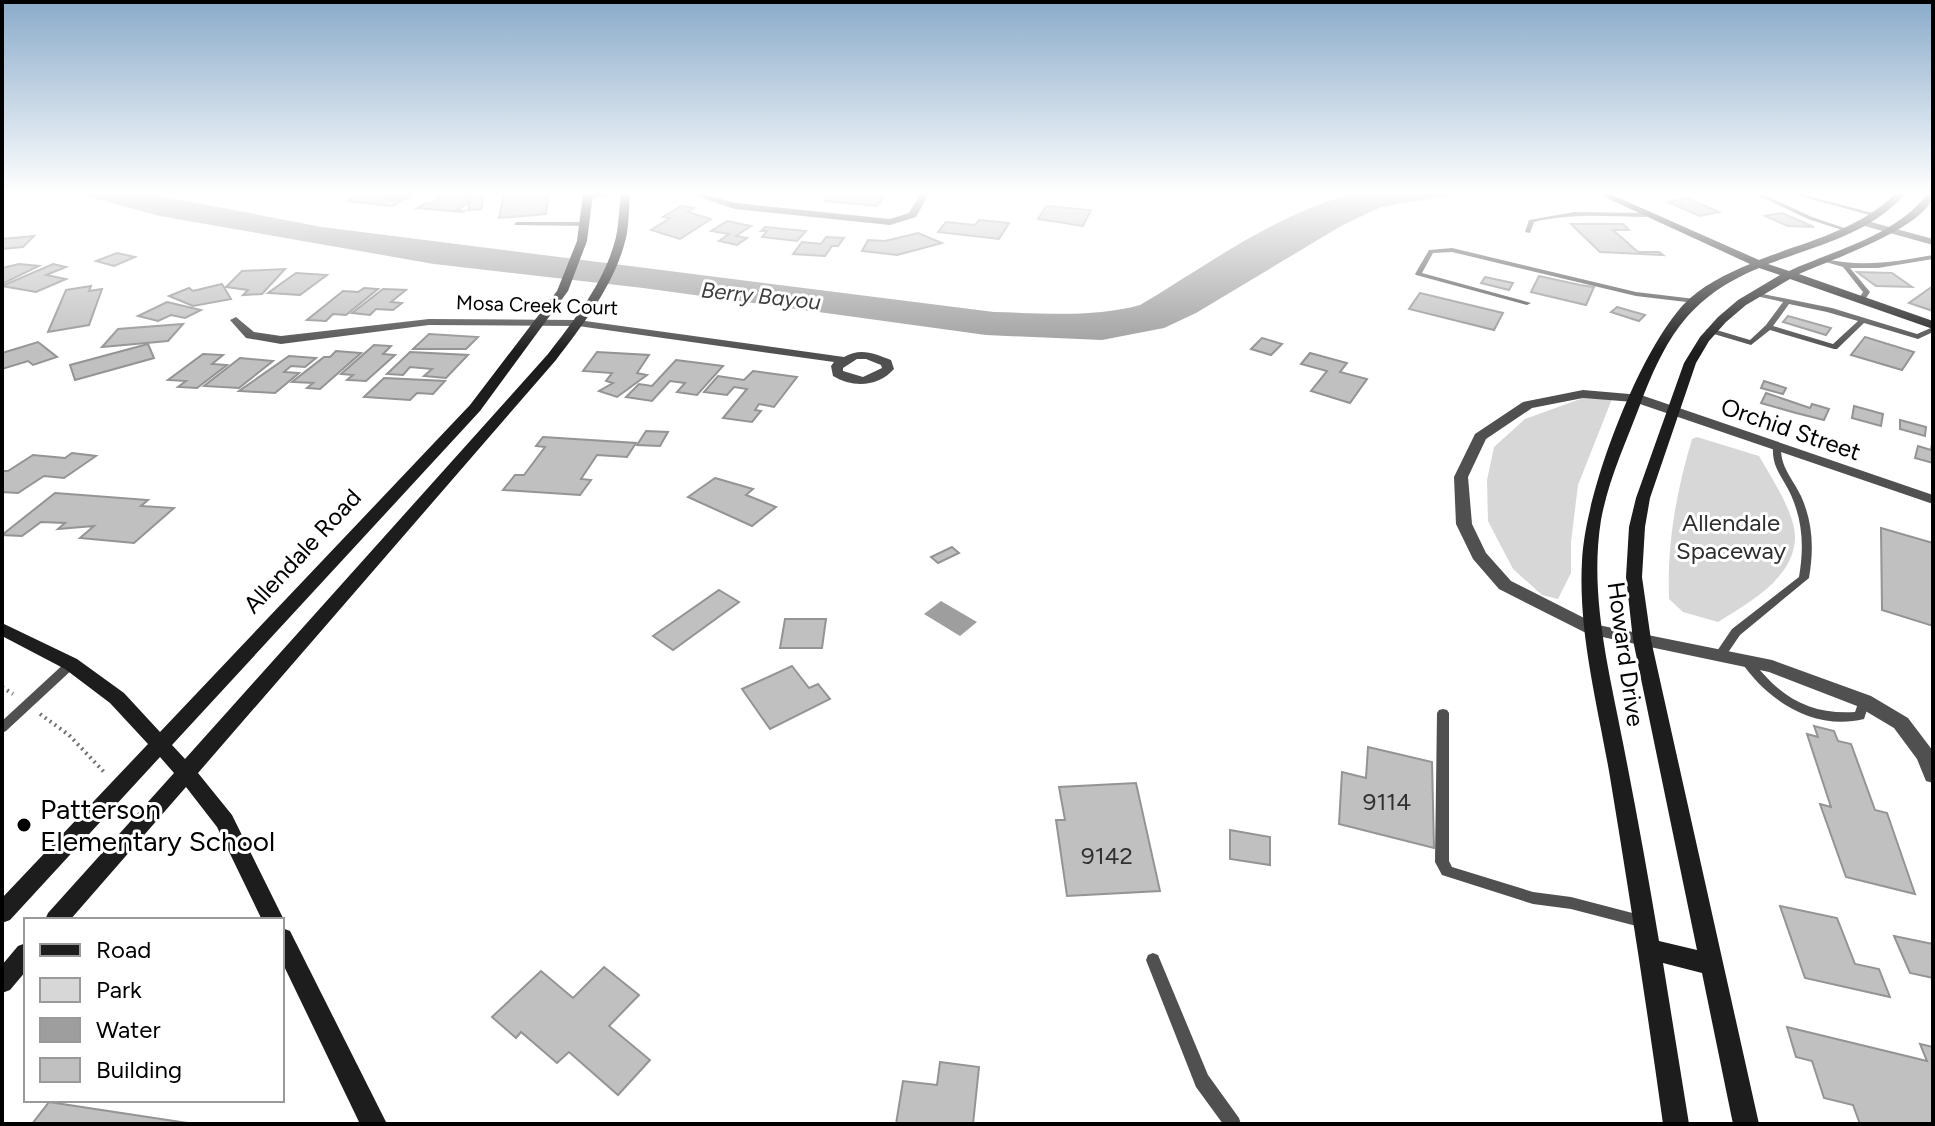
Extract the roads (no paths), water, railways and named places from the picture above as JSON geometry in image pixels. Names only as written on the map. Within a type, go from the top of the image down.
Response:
[{"type":"main road","name":"Allendale Road","points":[[2,913],[475,408],[562,291],[580,247]]},
{"type":"main road","points":[[58,918],[505,412],[595,299],[617,247]]},
{"type":"main road","points":[[1718,247],[1933,327]]},
{"type":"main road","name":"Howard Drive","points":[[1676,1124],[1646,923],[1594,630],[1591,533],[1599,495],[1657,349],[1695,301],[1758,264],[1804,247]]},
{"type":"main road","name":"Howard Drive","points":[[1746,1124],[1642,640],[1634,577],[1637,527],[1643,498],[1690,363],[1710,330],[1753,294],[1789,274],[1852,247]]},
{"type":"main road","points":[[475,408],[505,412]]},
{"type":"main road","points":[[2,629],[71,664],[117,698],[225,821],[272,918]]},
{"type":"main road","points":[[284,942],[374,1124]]},
{"type":"main road","points":[[1650,949],[1712,965]]},
{"type":"main road","points":[[2,982],[24,956]]},
{"type":"street","name":"Mosa Creek Court","points":[[236,320],[250,335],[281,340],[429,322],[578,323],[843,360]]},
{"type":"street","name":"Orchid Street","points":[[1933,500],[1777,449],[1636,398],[1583,394],[1528,405],[1480,437],[1461,477],[1464,524],[1479,555],[1505,585],[1594,630],[1746,660],[1821,683],[1864,701],[1901,723],[1926,756],[1933,775]]},
{"type":"lane","points":[[1527,303],[1418,274],[1431,251],[1452,250],[1636,294],[1695,301]]},
{"type":"lane","points":[[1822,260],[1846,267],[1891,265],[1933,257]]},
{"type":"lane","points":[[1846,267],[1867,292],[1862,300]]},
{"type":"lane","points":[[1753,294],[1829,310],[1918,337],[1933,327]]},
{"type":"lane","points":[[1829,310],[1849,296]]},
{"type":"lane","points":[[1710,330],[1751,343],[1769,327],[1786,303]]},
{"type":"lane","points":[[1769,327],[1834,347],[1863,320]]},
{"type":"lane","points":[[1721,654],[1736,632],[1804,578],[1810,543],[1795,494],[1775,461],[1777,449]]},
{"type":"lane","points":[[1746,660],[1761,683],[1782,699],[1817,714],[1845,718],[1860,716],[1864,701]]},
{"type":"lane","points":[[2,728],[71,664]]},
{"type":"lane","points":[[1443,713],[1442,862],[1447,871],[1533,898],[1571,903],[1646,923]]},
{"type":"lane","points":[[1153,960],[1202,1081],[1233,1124]]},
{"type":"water","name":"Berry Bayou","points":[[334,247],[477,247],[994,312],[1068,314],[1104,312],[1140,305],[1236,247],[1307,247],[1196,313],[1164,328],[1102,340],[986,335],[643,288],[434,264]]},
{"type":"water","points":[[941,601],[977,622],[960,636],[924,614]]},
{"type":"place","name":"Patterson Elementary School","points":[[24,825]]},
{"type":"park label","name":"Allendale Spaceway","points":[[1731,536]]}]
